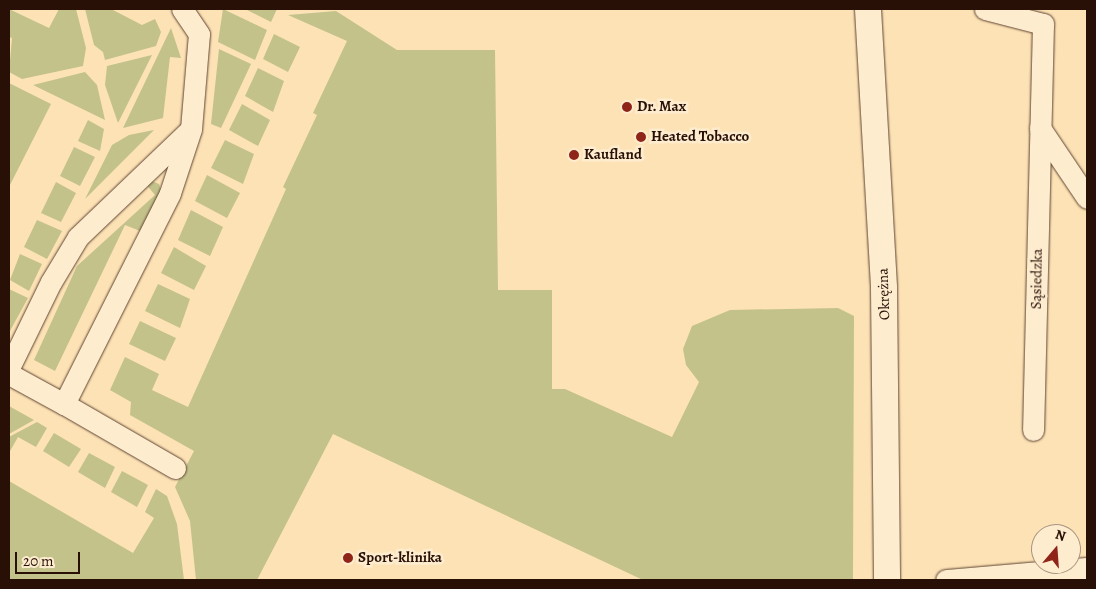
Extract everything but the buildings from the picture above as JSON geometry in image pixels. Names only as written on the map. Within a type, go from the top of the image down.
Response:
[{"type":"street","points":[[64,404],[170,193],[191,129],[199,34],[182,9]]},
{"type":"street","name":"Okrężna","points":[[868,9],[884,289],[887,580]]},
{"type":"street","name":"Sąsiedzka","points":[[985,9],[1043,24],[1033,430]]},
{"type":"street","points":[[1040,128],[1087,198]]},
{"type":"street","points":[[9,368],[51,282],[78,237],[191,129]]},
{"type":"street","points":[[9,374],[175,468]]},
{"type":"street","points":[[946,580],[1087,568]]},
{"type":"shaded area","points":[[9,9],[49,28],[59,9],[76,9],[86,48],[83,66],[22,79],[9,72],[12,38],[9,37]]},
{"type":"shaded area","points":[[85,9],[111,9],[142,25],[155,19],[161,32],[156,46],[105,60],[103,52],[94,45]]},
{"type":"shaded area","points":[[223,9],[267,30],[255,60],[218,42]]},
{"type":"shaded area","points":[[245,9],[277,9],[271,22]]},
{"type":"shaded area","points":[[336,11],[397,50],[495,50],[498,290],[552,290],[552,389],[565,389],[672,437],[699,382],[686,365],[683,349],[692,326],[730,310],[838,308],[854,316],[853,580],[643,580],[333,434],[257,580],[196,580],[190,521],[175,487],[194,451],[130,415],[131,402],[110,390],[125,357],[159,374],[152,390],[188,407],[286,189],[283,187],[317,115],[313,113],[347,41],[288,15]]},
{"type":"shaded area","points":[[171,28],[181,58],[170,57],[163,118],[123,128]]},
{"type":"shaded area","points":[[274,34],[300,47],[288,72],[263,59]]},
{"type":"shaded area","points":[[219,49],[251,64],[221,128],[211,124]]},
{"type":"shaded area","points":[[152,55],[118,123],[105,85],[107,66]]},
{"type":"shaded area","points":[[258,68],[284,81],[273,112],[245,96]]},
{"type":"shaded area","points":[[85,72],[97,85],[105,120],[33,85]]},
{"type":"shaded area","points":[[9,83],[51,104],[9,187]]},
{"type":"shaded area","points":[[242,104],[270,120],[258,146],[229,130]]},
{"type":"shaded area","points":[[88,120],[104,129],[100,151],[78,141]]},
{"type":"shaded area","points":[[154,130],[85,199],[112,145],[129,135]]},
{"type":"shaded area","points":[[225,140],[254,154],[243,184],[211,168]]},
{"type":"shaded area","points":[[74,147],[95,157],[80,186],[60,176]]},
{"type":"shaded area","points":[[207,175],[240,193],[227,218],[195,201]]},
{"type":"shaded area","points":[[149,180],[159,184],[161,190],[140,231],[125,225],[55,371],[34,360],[77,266],[155,195],[145,183]]},
{"type":"shaded area","points":[[56,182],[76,193],[61,222],[41,213]]},
{"type":"shaded area","points":[[191,210],[223,227],[210,256],[178,240]]},
{"type":"shaded area","points":[[37,220],[62,231],[47,259],[24,247]]},
{"type":"shaded area","points":[[174,247],[206,266],[194,290],[161,273]]},
{"type":"shaded area","points":[[20,254],[42,264],[29,291],[10,280]]},
{"type":"shaded area","points":[[158,284],[190,299],[180,328],[145,311]]},
{"type":"shaded area","points":[[9,289],[28,298],[10,331],[9,330]]},
{"type":"shaded area","points":[[140,321],[176,338],[165,361],[129,344]]},
{"type":"shaded area","points":[[9,406],[34,420],[9,434]]},
{"type":"shaded area","points":[[37,422],[47,428],[36,447],[18,437],[9,453],[9,437]]},
{"type":"shaded area","points":[[54,433],[81,449],[69,467],[43,451]]},
{"type":"shaded area","points":[[89,453],[115,467],[105,488],[78,472]]},
{"type":"shaded area","points":[[122,471],[148,485],[137,507],[111,492]]},
{"type":"shaded area","points":[[9,481],[133,553],[154,518],[145,512],[156,489],[167,496],[177,524],[184,580],[9,580]]},
{"type":"place","name":"Dr. Max","points":[[627,107]]},
{"type":"place","name":"Heated Tobacco","points":[[641,137]]},
{"type":"place","name":"Kaufland","points":[[574,155]]},
{"type":"place","name":"Sport-klinika","points":[[348,558]]}]
